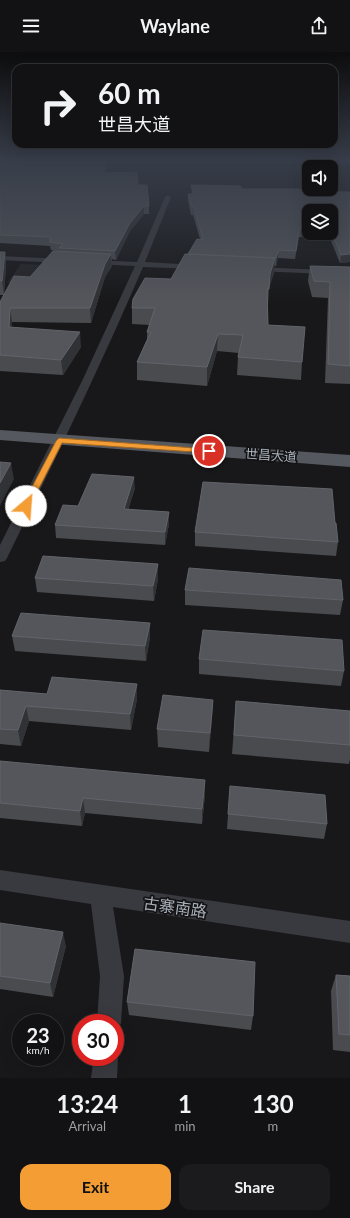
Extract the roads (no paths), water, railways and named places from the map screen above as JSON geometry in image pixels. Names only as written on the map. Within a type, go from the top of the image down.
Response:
[{"type":"main road","name":"世昌大道","points":[[0,422],[62,434],[350,461]]},
{"type":"main road","name":"世昌大道","points":[[0,435],[62,434],[350,446]]},
{"type":"street","points":[[0,558],[62,434],[142,265],[164,208]]},
{"type":"street","points":[[0,258],[71,261]]},
{"type":"street","points":[[86,262],[203,267]]},
{"type":"street","points":[[250,269],[350,273]]},
{"type":"street","name":"古寨南路","points":[[0,880],[350,932]]},
{"type":"street","points":[[101,896],[112,976],[110,1014]]},
{"type":"street","points":[[104,1078],[105,1066]]}]
